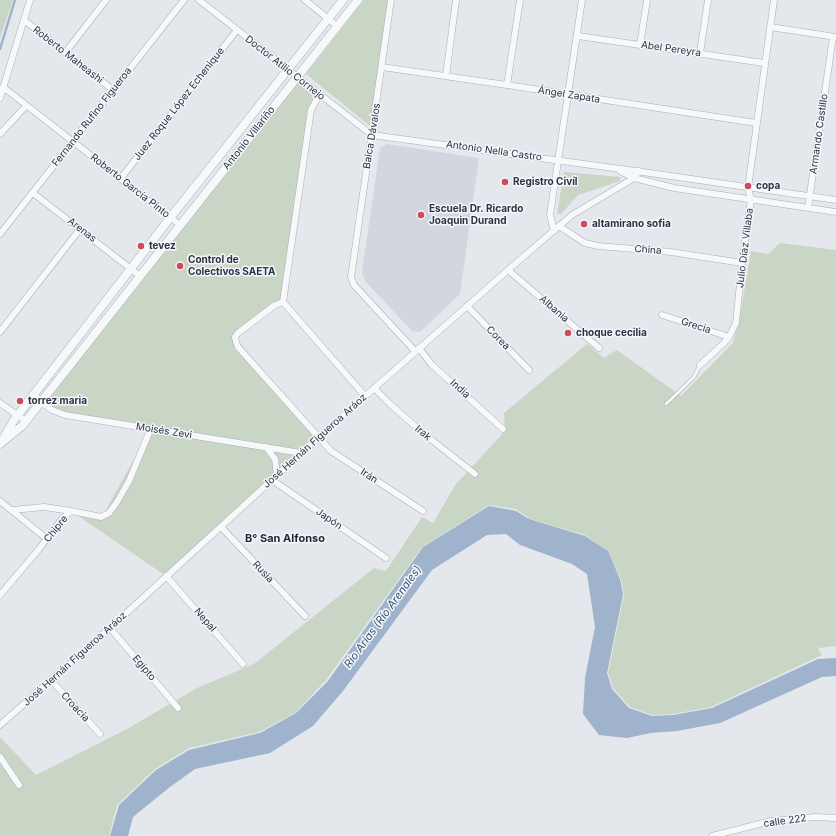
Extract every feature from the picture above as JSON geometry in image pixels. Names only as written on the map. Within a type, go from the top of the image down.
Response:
[{"type":"street","points":[[0,98],[30,0]]},
{"type":"street","points":[[65,53],[106,0]]},
{"type":"street","name":"Fernando Rufino Figueroa","points":[[0,234],[184,0]]},
{"type":"street","name":"Doctor Atilio Cornejo","points":[[199,0],[372,134]]},
{"type":"street","points":[[305,0],[337,26]]},
{"type":"street","name":"Antonio Villariño","points":[[0,444],[17,416],[170,218],[343,0]]},
{"type":"street","name":"Antonio Villariño","points":[[0,444],[22,426],[358,0]]},
{"type":"street","name":"Baica Dávalos","points":[[352,271],[391,0]]},
{"type":"street","points":[[446,76],[456,0]]},
{"type":"street","points":[[507,85],[520,0]]},
{"type":"street","points":[[557,228],[550,215],[578,36],[582,0]]},
{"type":"street","points":[[640,45],[647,0]]},
{"type":"street","points":[[700,53],[708,0]]},
{"type":"street","name":"Julio Díaz Villaba","points":[[700,365],[729,337],[736,324],[742,263],[751,200],[748,188],[774,0]]},
{"type":"street","name":"Roberto Maheashi","points":[[24,20],[112,90]]},
{"type":"street","points":[[770,27],[835,37]]},
{"type":"street","name":"Juez Roque López Echenique","points":[[121,178],[237,30]]},
{"type":"street","name":"Abel Pereyra","points":[[578,36],[700,53],[764,64]]},
{"type":"street","name":"Armando Castillo","points":[[808,208],[835,37]]},
{"type":"street","name":"Ángel Zapata","points":[[382,67],[756,123]]},
{"type":"street","name":"Roberto García Pinto","points":[[3,87],[121,178],[180,226]]},
{"type":"street","points":[[319,94],[311,110],[283,302],[365,396]]},
{"type":"street","points":[[0,134],[26,106]]},
{"type":"street","name":"Antonio Nella Castro","points":[[372,134],[836,200]]},
{"type":"street","name":"Antonio Nella Castro","points":[[615,169],[634,178],[674,188],[836,212]]},
{"type":"street","name":"José Hernán Figueroa Aráoz","points":[[0,725],[110,628],[301,453],[508,270],[572,215],[634,178],[639,171]]},
{"type":"street","name":"Arenas","points":[[33,193],[140,276]]},
{"type":"street","name":"China","points":[[557,228],[585,243],[598,246],[670,252],[742,263]]},
{"type":"street","points":[[0,332],[80,229]]},
{"type":"street","name":"Albania","points":[[508,270],[599,348]]},
{"type":"street","name":"India","points":[[352,271],[352,280],[354,285],[417,350],[503,429]]},
{"type":"street","name":"Irán","points":[[283,302],[275,305],[238,333],[235,337],[238,346],[331,451],[423,512]]},
{"type":"street","name":"Corea","points":[[467,306],[529,370]]},
{"type":"street","name":"Grecia","points":[[662,315],[729,337]]},
{"type":"street","name":"Irak","points":[[374,388],[424,434],[475,474]]},
{"type":"street","name":"Moisés Zevi","points":[[34,394],[41,402],[52,410],[65,415],[301,453]]},
{"type":"street","points":[[0,404],[26,421]]},
{"type":"street","name":"Chipre","points":[[0,595],[62,519],[71,511],[102,517],[109,513],[129,480],[151,428]]},
{"type":"street","points":[[266,447],[275,459],[278,475]]},
{"type":"street","name":"Japón","points":[[272,480],[386,558]]},
{"type":"street","points":[[0,500],[47,539]]},
{"type":"street","points":[[13,510],[44,507],[71,511]]},
{"type":"street","name":"Rusia","points":[[221,527],[305,616]]},
{"type":"street","name":"Nepal","points":[[166,576],[243,664]]},
{"type":"street","name":"Egipto","points":[[110,628],[178,708]]},
{"type":"street","name":"Croacia","points":[[50,680],[100,734]]},
{"type":"street","points":[[0,757],[19,785]]},
{"type":"street","name":"calle 222","points":[[712,836],[771,821],[798,818],[836,818]]},
{"type":"lane","points":[[666,404],[694,376],[700,365]]},
{"type":"shaded area","name":"Escuela Dr. Ricardo Joaquin Durand","points":[[387,144],[479,158],[460,294],[420,332],[412,331],[365,281],[362,272],[380,148]]},
{"type":"green space","points":[[0,0],[13,0],[0,38]]},
{"type":"green space","points":[[364,0],[388,0],[370,126],[306,74]]},
{"type":"green space","points":[[297,77],[319,95],[311,110],[283,302],[235,337],[319,437],[166,576],[71,511],[102,517],[151,428],[58,413],[41,402]]},
{"type":"green space","points":[[564,172],[620,177],[620,181],[578,195],[561,214],[557,214]]},
{"type":"green space","points":[[780,243],[836,250],[836,646],[818,648],[801,621],[822,655],[711,707],[673,714],[652,715],[630,707],[613,688],[608,673],[624,595],[621,579],[608,551],[585,535],[530,519],[516,509],[489,505],[422,547],[326,680],[295,713],[259,732],[189,748],[155,769],[117,805],[109,836],[0,836],[0,737],[36,775],[127,729],[197,688],[254,664],[374,568],[386,571],[422,517],[433,523],[456,484],[505,431],[504,413],[587,344],[604,358],[617,350],[681,396],[733,343],[741,310],[751,251],[768,254]]},
{"type":"water","name":"Río Arias (Río Arenales)","points":[[489,506],[516,511],[529,519],[585,536],[608,551],[620,579],[623,595],[607,673],[612,689],[629,708],[652,716],[673,715],[712,708],[818,659],[836,658],[836,676],[822,677],[720,723],[627,738],[599,735],[583,714],[585,678],[595,627],[587,574],[572,564],[520,545],[506,534],[487,535],[432,570],[343,691],[313,726],[270,753],[195,769],[133,817],[128,836],[110,836],[119,805],[156,770],[189,750],[260,733],[296,713],[328,681],[423,547]]},
{"type":"waterway","points":[[0,49],[15,0]]},
{"type":"place","name":"Registro Civíl","points":[[505,182]]},
{"type":"place","name":"copa","points":[[748,186]]},
{"type":"place","name":"Escuela Dr. Ricardo Joaquin Durand","points":[[421,215]]},
{"type":"place","name":"altamirano sofia","points":[[584,224]]},
{"type":"place","name":"tevez","points":[[141,246]]},
{"type":"place","name":"Control de Colectivos SAETA","points":[[180,266]]},
{"type":"place","name":"choque cecilia","points":[[568,333]]},
{"type":"place","name":"torrez maria","points":[[20,401]]},
{"type":"district","name":"B° San Alfonso","points":[[285,539]]}]
